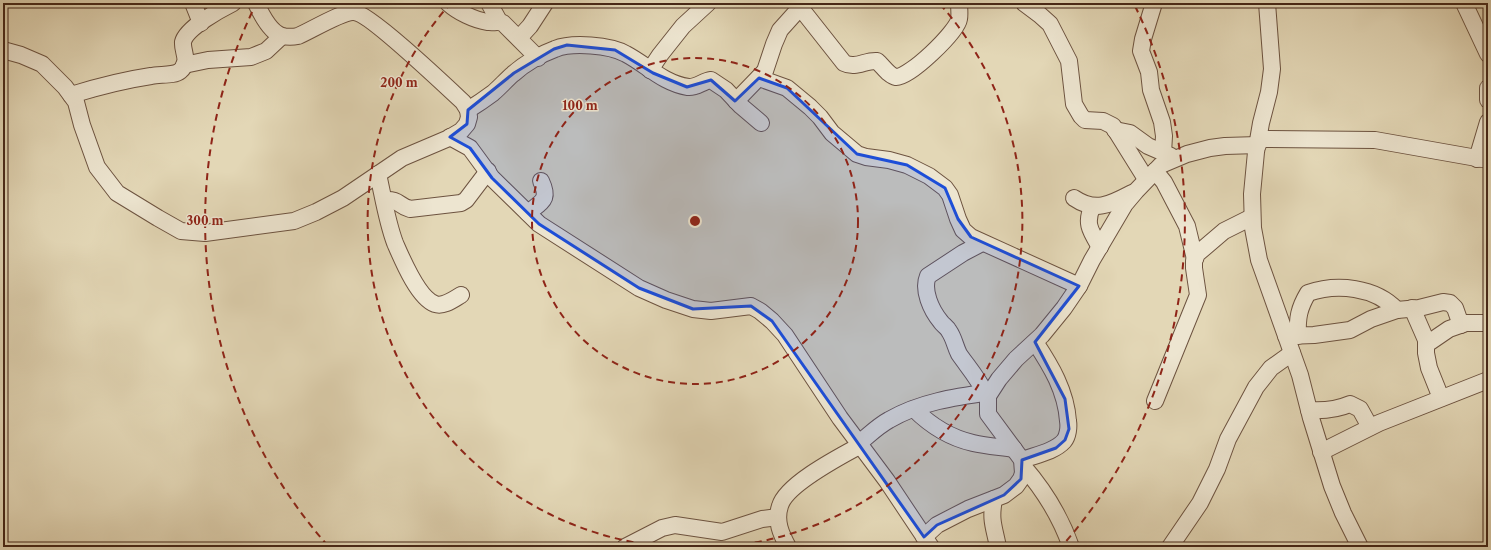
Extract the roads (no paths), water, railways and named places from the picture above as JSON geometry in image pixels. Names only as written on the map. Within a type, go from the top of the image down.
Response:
[{"type":"street","points":[[193,3],[201,23]]},
{"type":"street","points":[[71,95],[108,84],[180,72],[184,66],[186,58],[183,42],[189,32],[217,12],[233,3]]},
{"type":"street","points":[[3,50],[21,55],[42,64],[65,87],[76,102],[82,125],[97,167],[117,193],[181,230],[205,234],[294,221],[316,212],[343,198],[402,158],[450,137],[461,131],[467,124],[469,118],[468,110],[463,102],[411,54],[371,21],[358,13],[353,12],[344,14],[298,36],[282,36],[274,31],[266,22],[256,3]]},
{"type":"street","points":[[448,3],[477,20],[491,22],[495,10]]},
{"type":"street","points":[[515,35],[530,26],[545,3]]},
{"type":"street","points":[[650,70],[683,26],[708,3]]},
{"type":"street","points":[[799,4],[844,63],[850,66],[856,66],[871,61],[877,61],[889,74],[899,77],[909,72],[932,53],[950,34],[959,20],[959,3]]},
{"type":"street","points":[[1024,3],[1035,10],[1050,24],[1069,62],[1074,104],[1080,116],[1085,120],[1107,122],[1115,130],[1146,180]]},
{"type":"street","points":[[1154,3],[1143,39],[1142,51],[1149,72],[1151,90],[1162,122],[1164,136],[1170,156]]},
{"type":"street","points":[[1267,3],[1272,69],[1269,92],[1258,142],[1252,194],[1252,217],[1259,260],[1292,336]]},
{"type":"street","points":[[1464,3],[1488,54]]},
{"type":"street","points":[[736,101],[765,71],[780,30],[798,10],[799,4]]},
{"type":"street","points":[[495,10],[515,35],[538,58]]},
{"type":"street","points":[[515,35],[519,48],[521,68]]},
{"type":"street","points":[[184,66],[208,60],[251,57],[266,51],[282,36]]},
{"type":"street","points":[[468,110],[492,94],[521,68],[554,49],[567,45],[595,46],[626,54],[672,82],[693,86],[711,80],[726,90],[761,123]]},
{"type":"street","points":[[759,78],[787,88],[796,97],[810,107],[832,133],[857,154],[866,158],[889,160],[907,164],[930,176],[945,188],[950,195],[958,220],[964,230],[971,237],[1079,286]]},
{"type":"street","points":[[1488,88],[1488,100]]},
{"type":"street","points":[[1115,130],[1130,133],[1148,146],[1170,156],[1187,154],[1210,148],[1258,142],[1375,140],[1482,160],[1488,122]]},
{"type":"street","points":[[450,137],[470,148],[492,178],[539,224],[639,288],[666,300],[692,309],[711,311],[751,306],[772,321],[785,335],[926,543],[937,525],[968,509],[1004,495],[1016,486],[1023,473],[1020,458]]},
{"type":"street","points":[[778,532],[780,505],[786,495],[803,480],[860,444],[888,420],[914,408],[939,400],[987,392],[1016,359],[1042,335],[1079,286],[1125,204],[1170,156]]},
{"type":"street","points":[[384,200],[392,199],[410,209],[461,202],[466,200],[488,171]]},
{"type":"street","points":[[378,174],[395,242],[412,277],[427,300],[441,305],[461,296]]},
{"type":"street","points":[[1074,198],[1085,204],[1093,206],[1107,205],[1146,180],[1164,182],[1187,226],[1195,259],[1194,277],[1198,295],[1155,402]]},
{"type":"street","points":[[528,213],[546,195],[541,181]]},
{"type":"street","points":[[1093,206],[1088,220],[1091,232],[1100,247]]},
{"type":"street","points":[[1195,259],[1201,251],[1224,231],[1252,217]]},
{"type":"street","points":[[982,243],[928,276],[926,282],[930,305],[941,322],[948,329],[958,352],[987,392],[988,414],[1035,480],[1052,507],[1072,547]]},
{"type":"street","points":[[1360,547],[1343,513],[1332,486],[1300,375],[1292,353],[1292,336],[1300,306],[1308,293],[1332,288],[1350,288],[1369,292],[1405,309],[1422,330],[1427,344],[1426,353],[1429,368],[1441,398]]},
{"type":"street","points":[[1292,336],[1314,335],[1350,330],[1371,319],[1405,309],[1419,308],[1443,302],[1450,303],[1455,308],[1460,325]]},
{"type":"street","points":[[1427,344],[1449,329],[1460,325],[1466,323],[1488,322]]},
{"type":"street","points":[[914,408],[922,417],[957,438],[1020,458],[1056,448],[1065,440],[1069,429],[1065,399],[1046,358],[1035,342]]},
{"type":"street","points":[[1170,547],[1200,503],[1217,469],[1228,439],[1256,387],[1271,368],[1292,353]]},
{"type":"street","points":[[1321,452],[1370,427],[1488,380]]},
{"type":"street","points":[[1309,410],[1322,411],[1338,409],[1350,404],[1360,409],[1370,427]]},
{"type":"street","points":[[994,499],[992,521],[998,547]]},
{"type":"street","points":[[625,547],[662,528],[675,525],[722,532],[762,519],[778,532],[788,547]]}]
